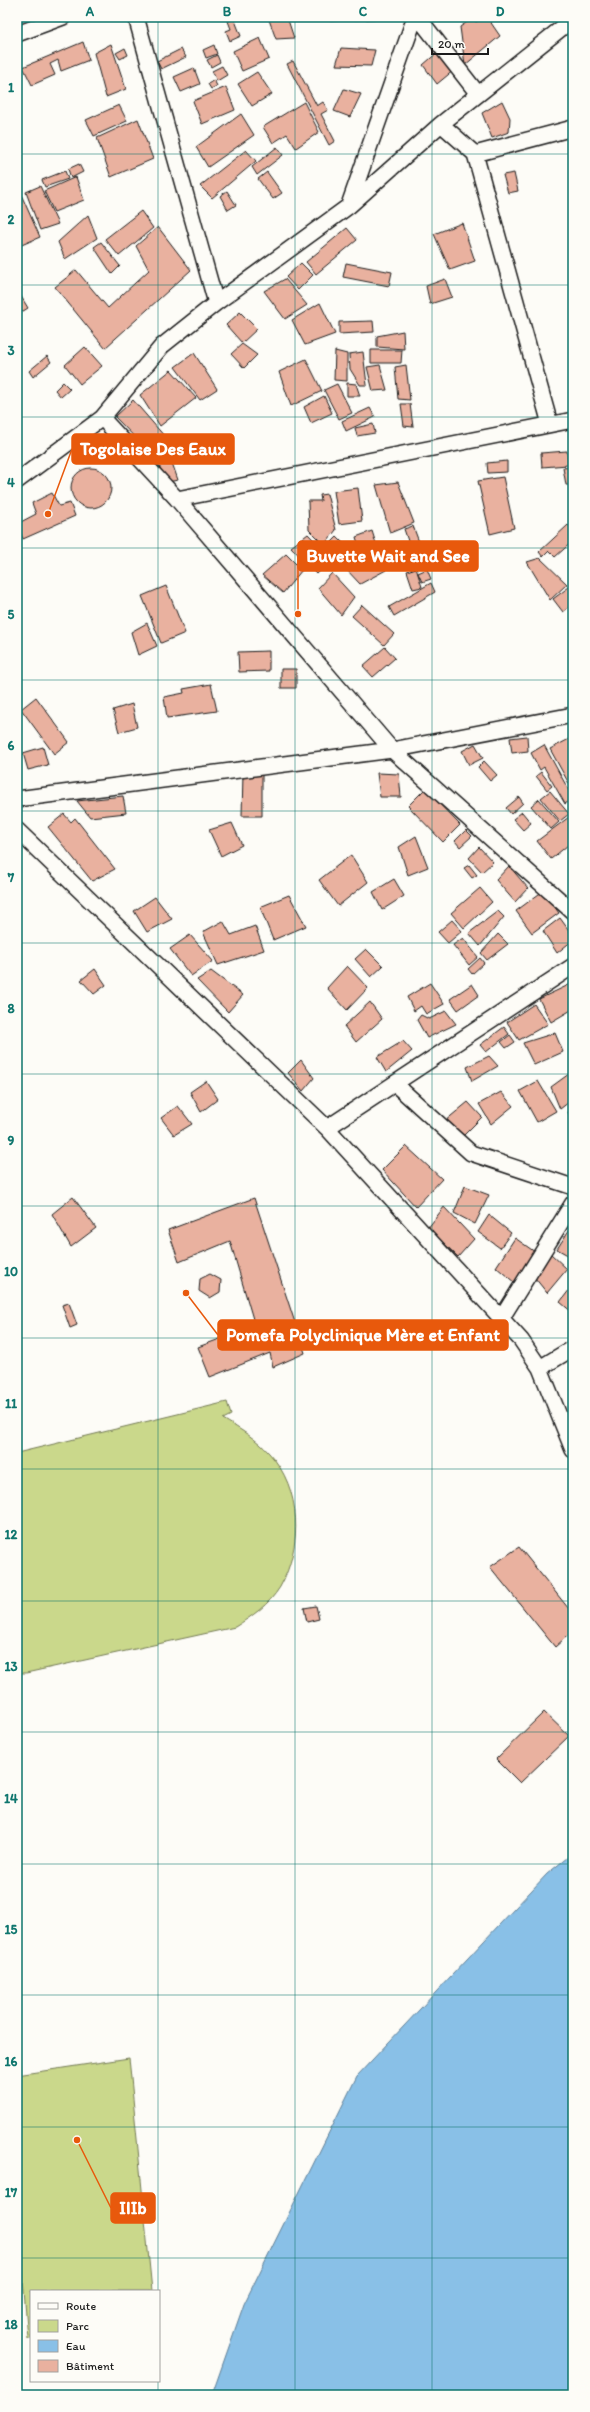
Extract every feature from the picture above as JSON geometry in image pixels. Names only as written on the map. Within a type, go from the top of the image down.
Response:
[{"type":"street","points":[[17,34],[63,17]]},
{"type":"street","points":[[136,17],[216,303]]},
{"type":"street","points":[[349,206],[415,17]]},
{"type":"street","points":[[418,17],[478,94]]},
{"type":"street","points":[[17,481],[102,418],[162,346],[216,303],[349,206],[441,124],[573,19]]},
{"type":"street","points":[[441,124],[475,154],[550,424]]},
{"type":"street","points":[[475,154],[573,128]]},
{"type":"street","points":[[102,418],[178,499],[392,750],[573,912]]},
{"type":"street","points":[[178,499],[573,420]]},
{"type":"street","points":[[17,799],[392,750],[573,716]]},
{"type":"street","points":[[17,830],[327,1128],[521,1340],[540,1368],[573,1450]]},
{"type":"street","points":[[327,1128],[573,966]]},
{"type":"street","points":[[395,1084],[471,1153],[573,1187]]},
{"type":"street","points":[[501,1319],[573,1203]]},
{"type":"street","points":[[540,1368],[573,1348]]},
{"type":"green space","points":[[227,1402],[231,1415],[223,1419],[253,1438],[269,1453],[280,1467],[288,1483],[293,1500],[296,1518],[293,1554],[287,1571],[276,1593],[260,1610],[235,1627],[26,1673],[17,1673],[17,1453]]},
{"type":"green space","points":[[129,2058],[152,2290],[30,2290],[30,2339],[28,2339],[17,2206],[17,2075]]},
{"type":"water","points":[[573,1853],[573,2395],[212,2395],[244,2304],[357,2076],[547,1874]]},
{"type":"building","points":[[268,17],[287,17],[294,38],[276,39]]},
{"type":"building","points":[[329,17],[387,17],[387,18],[330,21]]},
{"type":"building","points":[[482,17],[487,17],[500,36],[465,65],[460,27],[473,18],[476,22]]},
{"type":"building","points":[[234,18],[241,36],[230,41],[226,31],[231,29],[228,21]]},
{"type":"building","points":[[260,38],[269,59],[242,71],[233,51]]},
{"type":"building","points":[[83,42],[89,60],[61,71],[58,60],[50,64],[55,75],[32,85],[23,67]]},
{"type":"building","points":[[111,44],[126,89],[106,97],[94,53]]},
{"type":"building","points":[[214,45],[217,54],[206,58],[203,50]]},
{"type":"building","points":[[125,48],[128,55],[120,59],[116,53]]},
{"type":"building","points":[[341,48],[375,50],[371,66],[336,65]]},
{"type":"building","points":[[181,49],[186,57],[161,69],[157,61]]},
{"type":"building","points":[[438,52],[454,70],[437,84],[423,65]]},
{"type":"building","points":[[217,55],[220,62],[211,67],[207,60]]},
{"type":"building","points":[[293,61],[317,106],[323,102],[328,110],[321,114],[335,141],[329,145],[287,64]]},
{"type":"building","points":[[222,66],[227,75],[217,81],[212,71]]},
{"type":"building","points":[[194,68],[200,84],[181,92],[174,77]]},
{"type":"building","points":[[257,72],[272,94],[252,106],[238,84]]},
{"type":"building","points":[[214,80],[217,86],[211,89],[208,84]]},
{"type":"building","points":[[226,87],[235,110],[202,124],[193,101]]},
{"type":"building","points":[[344,89],[361,94],[350,117],[334,111]]},
{"type":"building","points":[[502,101],[510,118],[509,132],[492,138],[482,113]]},
{"type":"building","points":[[304,102],[319,132],[296,148],[287,134],[273,143],[263,127]]},
{"type":"building","points":[[119,105],[127,121],[94,136],[86,120]]},
{"type":"building","points":[[241,114],[254,135],[208,167],[196,147]]},
{"type":"building","points":[[138,119],[153,159],[111,177],[97,138]]},
{"type":"building","points":[[277,147],[283,155],[257,175],[252,167]]},
{"type":"building","points":[[246,150],[256,161],[212,198],[200,186]]},
{"type":"building","points":[[79,164],[83,172],[71,178],[68,169]]},
{"type":"building","points":[[65,171],[68,179],[45,187],[42,180]]},
{"type":"building","points":[[267,172],[282,193],[273,199],[258,179]]},
{"type":"building","points":[[514,173],[518,191],[508,193],[503,175]]},
{"type":"building","points":[[76,177],[84,200],[54,212],[44,191]]},
{"type":"building","points":[[40,186],[58,224],[40,230],[26,192]]},
{"type":"building","points":[[19,190],[40,237],[17,247],[17,191]]},
{"type":"building","points":[[227,191],[236,205],[228,210],[220,196]]},
{"type":"building","points":[[141,211],[153,228],[119,256],[105,239]]},
{"type":"building","points":[[88,215],[97,238],[65,259],[58,242]]},
{"type":"building","points":[[462,223],[475,261],[450,270],[434,234]]},
{"type":"building","points":[[158,227],[191,270],[105,348],[55,287],[76,270],[108,308],[149,270],[136,246]]},
{"type":"building","points":[[347,228],[357,240],[316,274],[306,262]]},
{"type":"building","points":[[101,242],[120,266],[112,274],[94,247]]},
{"type":"building","points":[[301,263],[313,275],[298,290],[286,277]]},
{"type":"building","points":[[346,263],[392,272],[389,286],[343,277]]},
{"type":"building","points":[[285,279],[307,305],[285,319],[264,291]]},
{"type":"building","points":[[445,279],[452,297],[430,304],[426,286]]},
{"type":"building","points":[[19,293],[28,308],[17,315],[17,294]]},
{"type":"building","points":[[320,303],[335,334],[305,345],[292,320]]},
{"type":"building","points":[[240,312],[257,329],[242,343],[226,325]]},
{"type":"building","points":[[373,321],[374,332],[339,334],[339,322]]},
{"type":"building","points":[[403,331],[404,349],[377,347],[377,336]]},
{"type":"building","points":[[242,344],[257,355],[244,368],[231,354]]},
{"type":"building","points":[[85,347],[102,366],[80,384],[65,365]]},
{"type":"building","points":[[371,350],[402,350],[401,363],[371,363]]},
{"type":"building","points":[[335,351],[347,354],[347,381],[334,380]]},
{"type":"building","points":[[363,352],[367,385],[360,385],[350,369],[349,354]]},
{"type":"building","points":[[194,353],[217,389],[200,400],[175,367]]},
{"type":"building","points":[[47,356],[51,362],[33,377],[29,371]]},
{"type":"building","points":[[306,359],[322,391],[291,406],[279,372]]},
{"type":"building","points":[[380,365],[387,390],[373,391],[367,367]]},
{"type":"building","points":[[406,365],[410,400],[398,399],[395,367]]},
{"type":"building","points":[[171,370],[196,398],[160,426],[140,395]]},
{"type":"building","points":[[63,382],[70,389],[61,397],[55,390]]},
{"type":"building","points":[[347,383],[356,384],[360,396],[347,396]]},
{"type":"building","points":[[337,384],[352,413],[339,419],[324,390]]},
{"type":"building","points":[[324,396],[332,413],[311,423],[304,407]]},
{"type":"building","points":[[133,400],[172,445],[157,460],[115,417]]},
{"type":"building","points":[[401,404],[410,404],[413,427],[404,426]]},
{"type":"building","points":[[370,408],[375,417],[346,431],[342,421]]},
{"type":"building","points":[[373,424],[375,433],[357,436],[355,428]]},
{"type":"building","points":[[573,450],[573,461],[571,462],[570,451]]},
{"type":"building","points":[[567,451],[568,465],[542,467],[541,453]]},
{"type":"building","points":[[170,457],[178,480],[168,482],[158,464]]},
{"type":"building","points":[[507,461],[507,472],[488,473],[487,463]]},
{"type":"building","points":[[573,467],[573,485],[566,485],[563,468]]},
{"type":"building","points":[[91,468],[99,470],[105,474],[109,480],[111,488],[109,496],[105,502],[99,506],[91,508],[83,506],[77,502],[73,496],[71,488],[73,480],[77,474],[83,470]]},
{"type":"building","points":[[503,477],[514,528],[490,534],[478,481]]},
{"type":"building","points":[[398,482],[414,523],[390,533],[376,485]]},
{"type":"building","points":[[358,488],[362,521],[339,524],[334,491]]},
{"type":"building","points":[[52,493],[59,506],[70,503],[75,516],[23,539],[17,524],[36,514],[32,503]]},
{"type":"building","points":[[327,494],[336,530],[324,545],[309,530],[308,501],[321,501],[320,495]]},
{"type":"building","points":[[568,525],[573,530],[573,541],[555,557],[549,551],[543,557],[539,552]]},
{"type":"building","points":[[413,526],[425,558],[406,563],[401,554],[410,547],[404,529]]},
{"type":"building","points":[[372,531],[377,547],[361,553],[356,537]]},
{"type":"building","points":[[308,534],[332,559],[317,574],[291,547]]},
{"type":"building","points":[[337,537],[350,550],[340,560],[327,547]]},
{"type":"building","points":[[377,551],[386,570],[360,584],[346,569]]},
{"type":"building","points":[[286,554],[302,570],[283,593],[262,575]]},
{"type":"building","points":[[540,558],[567,584],[550,600],[527,562]]},
{"type":"building","points":[[416,568],[422,587],[413,589],[407,571]]},
{"type":"building","points":[[427,569],[431,579],[422,582],[418,573]]},
{"type":"building","points":[[332,573],[354,597],[341,615],[318,588]]},
{"type":"building","points":[[431,583],[435,592],[394,616],[389,607]]},
{"type":"building","points":[[573,584],[573,604],[563,612],[553,599]]},
{"type":"building","points":[[166,586],[185,633],[161,643],[142,596]]},
{"type":"building","points":[[362,605],[394,634],[384,645],[352,616]]},
{"type":"building","points":[[147,623],[157,646],[138,655],[131,632]]},
{"type":"building","points":[[385,647],[395,658],[373,677],[363,666]]},
{"type":"building","points":[[269,651],[269,671],[239,672],[238,652]]},
{"type":"building","points":[[281,669],[296,669],[296,688],[281,688]]},
{"type":"building","points":[[211,684],[217,711],[167,718],[164,697],[184,693],[183,689]]},
{"type":"building","points":[[36,697],[69,742],[54,754],[21,709]]},
{"type":"building","points":[[132,704],[137,727],[119,732],[113,710]]},
{"type":"building","points":[[527,736],[528,751],[512,753],[510,738]]},
{"type":"building","points":[[573,737],[573,791],[550,749]]},
{"type":"building","points":[[475,744],[483,758],[469,765],[462,751]]},
{"type":"building","points":[[544,745],[573,798],[565,804],[544,767],[540,770],[531,753]]},
{"type":"building","points":[[43,747],[48,765],[28,770],[23,753]]},
{"type":"building","points":[[484,761],[497,775],[490,781],[478,767]]},
{"type":"building","points":[[262,769],[262,816],[242,816],[243,773]]},
{"type":"building","points":[[541,772],[552,786],[547,790],[536,776]]},
{"type":"building","points":[[377,773],[399,774],[401,797],[380,797]]},
{"type":"building","points":[[425,789],[460,825],[443,842],[408,806]]},
{"type":"building","points":[[550,791],[569,814],[560,821],[541,798]]},
{"type":"building","points":[[123,796],[126,813],[90,817],[77,801]]},
{"type":"building","points":[[519,797],[523,803],[511,814],[506,808]]},
{"type":"building","points":[[539,799],[559,822],[551,829],[531,806]]},
{"type":"building","points":[[522,812],[531,823],[523,830],[513,819]]},
{"type":"building","points":[[64,814],[71,822],[75,818],[115,869],[92,881],[48,827]]},
{"type":"building","points":[[573,814],[573,841],[551,859],[537,841]]},
{"type":"building","points":[[232,823],[242,845],[221,856],[209,830]]},
{"type":"building","points":[[466,830],[472,836],[460,847],[455,841]]},
{"type":"building","points":[[416,836],[428,867],[408,875],[399,847]]},
{"type":"building","points":[[479,847],[493,862],[482,872],[469,858]]},
{"type":"building","points":[[351,855],[368,882],[338,906],[319,880]]},
{"type":"building","points":[[469,865],[477,875],[472,878],[464,868]]},
{"type":"building","points":[[509,866],[528,888],[515,902],[496,880]]},
{"type":"building","points":[[394,879],[404,896],[382,910],[373,892]]},
{"type":"building","points":[[480,888],[492,902],[464,928],[451,913]]},
{"type":"building","points":[[543,891],[559,913],[532,933],[516,911]]},
{"type":"building","points":[[289,895],[306,926],[273,940],[260,907]]},
{"type":"building","points":[[155,897],[172,919],[147,932],[134,911]]},
{"type":"building","points":[[498,911],[504,917],[480,946],[469,933]]},
{"type":"building","points":[[560,918],[573,936],[573,940],[557,953],[543,931]]},
{"type":"building","points":[[452,920],[462,931],[448,943],[438,932]]},
{"type":"building","points":[[223,921],[231,935],[255,926],[264,950],[218,965],[203,932]]},
{"type":"building","points":[[498,934],[508,944],[487,960],[481,953]]},
{"type":"building","points":[[190,935],[213,961],[191,976],[170,949]]},
{"type":"building","points":[[463,938],[478,957],[469,965],[453,945]]},
{"type":"building","points":[[366,949],[383,966],[371,977],[355,959]]},
{"type":"building","points":[[480,958],[484,963],[472,974],[468,969]]},
{"type":"building","points":[[347,966],[368,988],[347,1010],[327,988]]},
{"type":"building","points":[[95,969],[106,985],[94,994],[81,980]]},
{"type":"building","points":[[211,971],[243,995],[228,1012],[197,980]]},
{"type":"building","points":[[430,983],[444,1004],[426,1014],[421,1006],[414,1011],[407,997]]},
{"type":"building","points":[[573,983],[573,1009],[551,1022],[539,999]]},
{"type":"building","points":[[472,984],[479,995],[458,1010],[450,999]]},
{"type":"building","points":[[370,1002],[382,1019],[356,1042],[344,1026]]},
{"type":"building","points":[[534,1004],[548,1024],[519,1040],[507,1022]]},
{"type":"building","points":[[446,1011],[456,1024],[427,1038],[417,1020],[421,1015],[429,1019]]},
{"type":"building","points":[[504,1027],[509,1034],[486,1052],[480,1045]]},
{"type":"building","points":[[555,1033],[563,1052],[534,1065],[523,1043]]},
{"type":"building","points":[[510,1035],[515,1042],[506,1048],[501,1042]]},
{"type":"building","points":[[403,1041],[412,1051],[386,1072],[377,1057]]},
{"type":"building","points":[[489,1056],[498,1066],[472,1081],[467,1067]]},
{"type":"building","points":[[301,1060],[314,1078],[303,1091],[288,1073]]},
{"type":"building","points":[[573,1071],[573,1099],[560,1109],[551,1087]]},
{"type":"building","points":[[206,1081],[218,1099],[201,1112],[190,1092]]},
{"type":"building","points":[[538,1081],[556,1111],[537,1122],[520,1091]]},
{"type":"building","points":[[501,1092],[513,1106],[491,1124],[479,1104]]},
{"type":"building","points":[[468,1102],[482,1117],[461,1138],[445,1121]]},
{"type":"building","points":[[178,1106],[192,1124],[174,1135],[161,1118]]},
{"type":"building","points":[[573,1110],[573,1123],[568,1112]]},
{"type":"building","points":[[406,1146],[442,1179],[416,1207],[382,1170]]},
{"type":"building","points":[[465,1186],[489,1195],[475,1224],[454,1213]]},
{"type":"building","points":[[73,1197],[96,1228],[71,1247],[52,1214]]},
{"type":"building","points":[[254,1198],[305,1353],[273,1367],[270,1353],[210,1377],[198,1347],[255,1326],[230,1241],[179,1262],[168,1230]]},
{"type":"building","points":[[444,1207],[474,1239],[458,1257],[428,1228]]},
{"type":"building","points":[[489,1215],[511,1233],[500,1248],[478,1232]]},
{"type":"building","points":[[573,1224],[573,1258],[557,1249]]},
{"type":"building","points":[[515,1238],[535,1252],[515,1283],[496,1267]]},
{"type":"building","points":[[550,1253],[567,1269],[547,1293],[535,1278]]},
{"type":"building","points":[[210,1274],[221,1280],[220,1292],[210,1298],[199,1291],[200,1279]]},
{"type":"building","points":[[573,1285],[573,1313],[560,1302]]},
{"type":"building","points":[[69,1303],[77,1325],[70,1328],[62,1305]]},
{"type":"building","points":[[519,1547],[573,1614],[573,1631],[555,1647],[490,1567]]},
{"type":"building","points":[[316,1606],[319,1619],[307,1622],[304,1608]]},
{"type":"building","points":[[544,1712],[569,1736],[520,1783],[496,1759]]},
{"type":"place","name":"Togolaise Des Eaux","points":[[48,514]]},
{"type":"place","name":"Buvette Wait and See","points":[[298,614]]},
{"type":"place","name":"Pomefa Polyclinique Mère et Enfant","points":[[186,1293]]},
{"type":"place","name":"IIIb","points":[[77,2140]]}]
